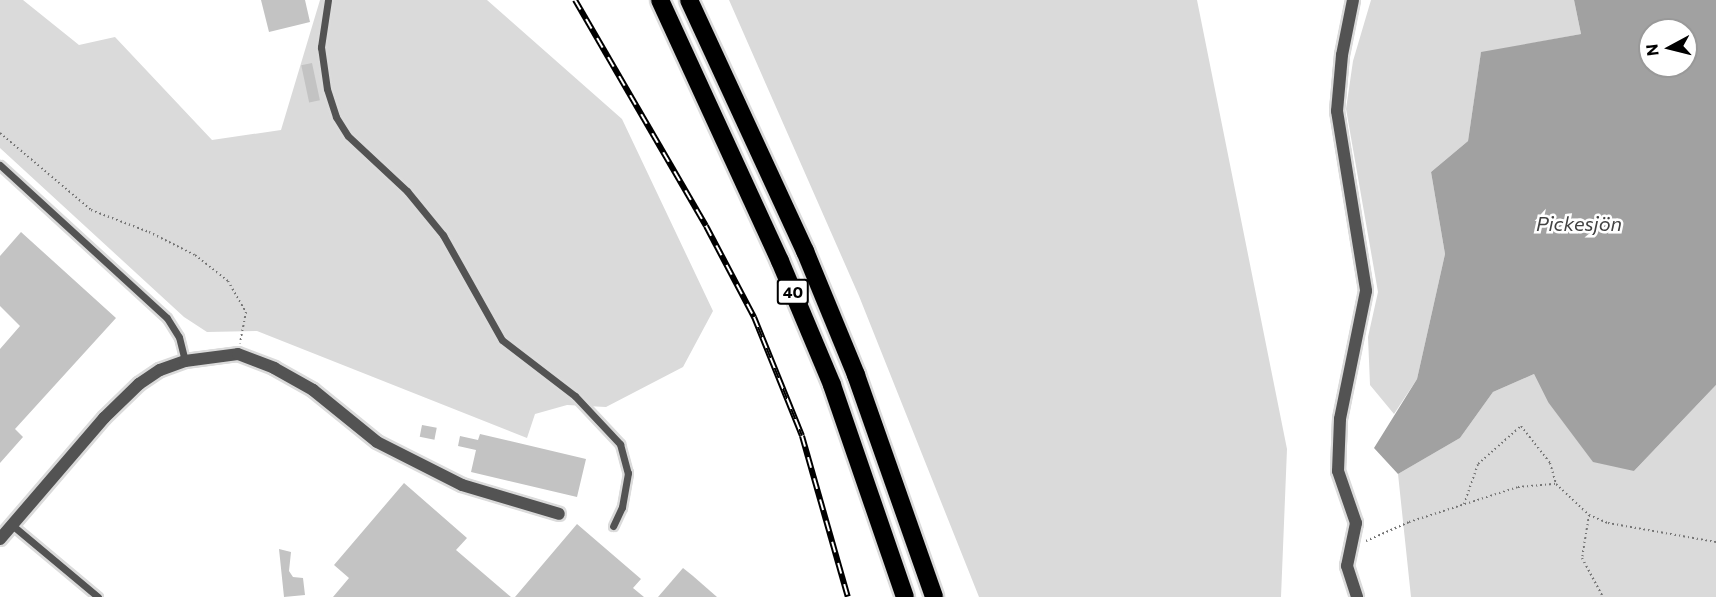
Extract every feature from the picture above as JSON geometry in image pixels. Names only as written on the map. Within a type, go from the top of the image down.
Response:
[{"type":"highway","name":"40","points":[[660,0],[780,261],[832,385],[905,597]]},
{"type":"highway","name":"40","points":[[689,0],[818,282],[868,407],[934,597]]},
{"type":"street","points":[[1353,0],[1342,55],[1337,111],[1366,291],[1340,429],[1338,471],[1356,523],[1347,567],[1357,597]]},
{"type":"street","points":[[0,539],[122,398],[160,370],[185,361],[238,354],[274,368],[313,390],[377,442],[462,485],[559,514]]},
{"type":"lane","points":[[328,0],[321,47],[327,89],[336,117],[348,136],[407,191],[443,235],[502,340],[575,396],[620,444],[628,473],[622,507],[613,526]]},
{"type":"lane","points":[[0,165],[167,318],[180,337],[185,361]]},
{"type":"lane","points":[[12,525],[98,597]]},
{"type":"path","points":[[0,133],[91,210],[149,232],[195,255],[228,281],[246,312],[238,354]]},
{"type":"path","points":[[1464,505],[1478,464],[1521,426],[1550,463],[1556,484],[1589,515],[1663,535],[1716,542]]},
{"type":"path","points":[[1352,545],[1518,487],[1556,484]]},
{"type":"path","points":[[1589,515],[1582,558],[1603,597]]},
{"type":"shaded area","points":[[0,0],[23,0],[79,45],[115,37],[212,140],[281,130],[320,0],[487,0],[622,119],[713,311],[683,367],[606,407],[567,405],[535,414],[527,438],[257,331],[207,332],[184,317],[0,148]]},
{"type":"shaded area","points":[[729,0],[1197,0],[1287,449],[1281,597],[979,597],[859,296]]},
{"type":"shaded area","points":[[1371,0],[1574,0],[1581,34],[1481,53],[1468,141],[1431,172],[1445,254],[1417,379],[1394,414],[1370,385],[1368,337],[1378,292],[1346,109],[1353,61]]},
{"type":"shaded area","points":[[1534,374],[1548,402],[1634,471],[1716,385],[1716,597],[1411,597],[1398,474],[1460,438],[1493,392]]},
{"type":"water","name":"Pickesjön","points":[[1574,0],[1716,0],[1716,385],[1634,471],[1593,462],[1548,402],[1534,374],[1493,392],[1460,438],[1398,474],[1374,448],[1417,379],[1445,254],[1431,172],[1468,141],[1481,52],[1581,34]]},
{"type":"building","points":[[261,0],[305,0],[310,22],[269,32]]},
{"type":"building","points":[[312,63],[320,100],[309,102],[301,65]]},
{"type":"building","points":[[21,232],[116,318],[15,429],[23,437],[0,463],[0,349],[20,326],[0,306],[0,256]]},
{"type":"building","points":[[422,425],[437,428],[434,440],[420,437]]},
{"type":"building","points":[[480,434],[586,459],[577,497],[471,472],[476,450],[458,446],[460,436],[478,440]]},
{"type":"building","points":[[404,483],[467,538],[456,550],[511,597],[333,597],[349,578],[334,565]]},
{"type":"building","points":[[577,524],[641,579],[633,588],[644,597],[515,597]]},
{"type":"building","points":[[279,549],[291,552],[289,571],[293,577],[303,578],[305,595],[284,597]]},
{"type":"building","points":[[683,568],[693,576],[717,597],[658,597]]},
{"type":"railway","points":[[575,0],[706,226],[754,317],[802,436],[848,597]]}]
